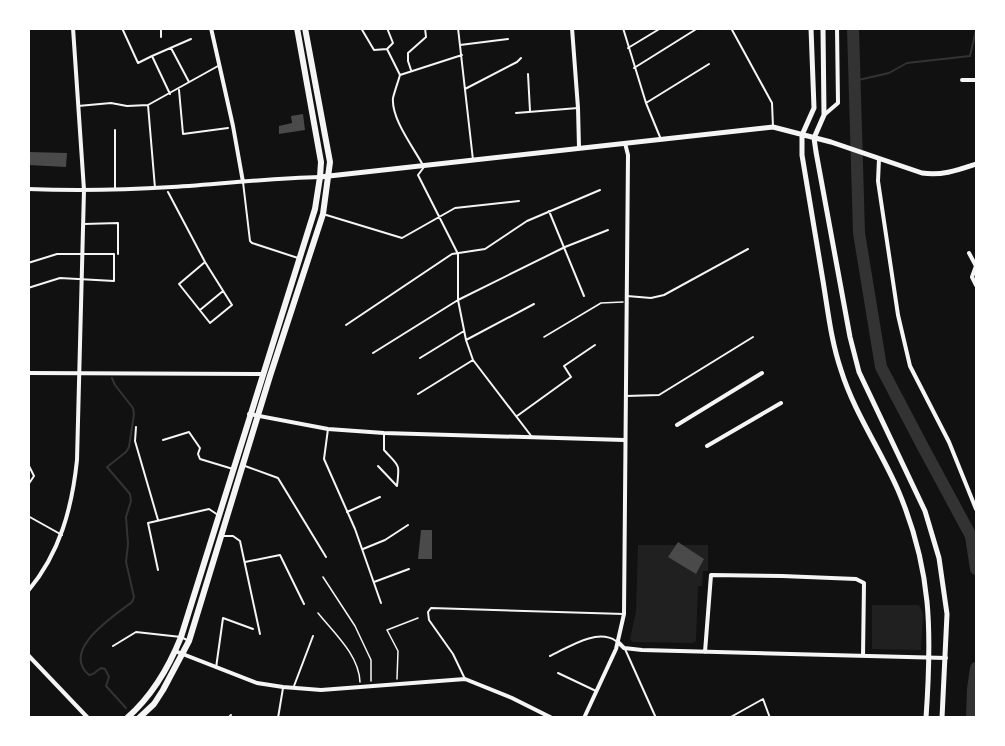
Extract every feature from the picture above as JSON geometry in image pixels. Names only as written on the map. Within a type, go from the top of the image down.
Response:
[{"type":"main road","points":[[127,717],[139,708],[154,688],[175,651],[315,209],[321,177],[319,146],[297,28]]},
{"type":"main road","points":[[140,717],[154,704],[189,641],[257,416],[323,214],[330,176],[330,162],[305,28]]},
{"type":"street","points":[[28,591],[39,578],[62,535],[74,487],[77,460],[84,190],[73,28]]},
{"type":"street","points":[[212,28],[243,182]]},
{"type":"street","points":[[572,28],[579,147]]},
{"type":"street","points":[[811,28],[814,108],[802,135],[802,155],[832,337],[851,397],[897,489],[916,537],[922,561],[928,605],[930,658],[926,717]]},
{"type":"street","points":[[822,28],[824,115],[814,138],[850,337],[859,372],[925,511],[939,558],[947,614],[942,717]]},
{"type":"street","points":[[824,115],[838,104],[837,28]]},
{"type":"street","points":[[962,80],[976,80]]},
{"type":"street","points":[[28,189],[155,188],[321,177],[773,127],[831,142],[877,159],[932,174],[954,172],[976,164]]},
{"type":"street","points":[[584,717],[618,642],[624,614],[628,155],[625,143]]},
{"type":"street","points":[[877,159],[878,182],[898,315],[910,366],[949,441],[976,509]]},
{"type":"street","points":[[969,253],[976,266],[972,277],[976,285]]},
{"type":"street","points":[[28,373],[262,374],[270,376]]},
{"type":"street","points":[[677,425],[762,373]]},
{"type":"street","points":[[707,446],[781,403]]},
{"type":"street","points":[[249,414],[328,429],[384,433],[624,440]]},
{"type":"street","points":[[705,652],[711,575],[782,576],[856,579],[864,583],[863,656]]},
{"type":"street","points":[[618,642],[624,648],[705,652],[946,658]]},
{"type":"street","points":[[175,651],[257,682],[283,687],[321,690],[465,679],[552,717]]},
{"type":"street","points":[[28,655],[88,717]]},
{"type":"lane","points":[[122,28],[138,63],[191,39]]},
{"type":"lane","points":[[161,28],[162,37]]},
{"type":"lane","points":[[361,28],[374,50],[387,49],[393,43],[387,28]]},
{"type":"lane","points":[[411,70],[408,53],[426,37],[425,28]]},
{"type":"lane","points":[[458,28],[473,160]]},
{"type":"lane","points":[[623,28],[634,68],[661,140]]},
{"type":"lane","points":[[628,48],[661,28]]},
{"type":"lane","points":[[634,68],[698,28]]},
{"type":"lane","points":[[732,28],[772,103],[773,127]]},
{"type":"lane","points":[[460,45],[508,39]]},
{"type":"lane","points":[[171,48],[189,82]]},
{"type":"lane","points":[[387,49],[400,75],[393,99],[397,119],[424,167],[418,176],[458,254],[458,300],[466,340],[473,360],[532,437]]},
{"type":"lane","points":[[400,75],[462,55]]},
{"type":"lane","points":[[152,56],[171,94]]},
{"type":"lane","points":[[465,89],[521,58]]},
{"type":"lane","points":[[646,103],[709,64]]},
{"type":"lane","points":[[78,106],[148,105],[219,65]]},
{"type":"lane","points":[[528,74],[530,111]]},
{"type":"lane","points":[[179,88],[183,134],[228,128]]},
{"type":"lane","points":[[148,105],[155,188]]},
{"type":"lane","points":[[516,112],[578,108]]},
{"type":"lane","points":[[115,130],[115,189]]},
{"type":"lane","points":[[243,182],[250,241],[301,259]]},
{"type":"lane","points":[[346,325],[452,254],[485,249],[527,221],[600,190]]},
{"type":"lane","points":[[168,192],[205,262],[232,305],[210,323],[179,284],[205,262]]},
{"type":"lane","points":[[323,214],[402,238],[455,208],[519,201]]},
{"type":"lane","points":[[549,211],[584,296]]},
{"type":"lane","points":[[84,224],[118,223],[118,254]]},
{"type":"lane","points":[[373,353],[458,300],[565,247],[608,230]]},
{"type":"lane","points":[[626,299],[664,295],[748,249]]},
{"type":"lane","points":[[28,263],[57,254],[114,254],[114,281],[60,278],[28,288]]},
{"type":"lane","points":[[200,310],[223,291]]},
{"type":"lane","points":[[466,340],[534,304]]},
{"type":"lane","points":[[420,358],[464,331]]},
{"type":"lane","points":[[625,396],[659,395],[753,337]]},
{"type":"lane","points":[[516,417],[571,377],[564,366],[595,345]]},
{"type":"lane","points":[[418,394],[473,360]]},
{"type":"lane","points":[[136,427],[135,441],[158,520]]},
{"type":"lane","points":[[328,429],[324,459],[362,549],[381,603]]},
{"type":"lane","points":[[163,440],[189,432],[200,448],[198,454],[200,459],[233,469]]},
{"type":"lane","points":[[378,466],[397,486],[399,469],[395,460],[384,450],[384,433]]},
{"type":"lane","points":[[28,464],[34,476],[28,485]]},
{"type":"lane","points":[[242,465],[278,478],[326,557]]},
{"type":"lane","points":[[347,512],[380,496]]},
{"type":"lane","points":[[158,570],[148,523],[209,509],[219,514]]},
{"type":"lane","points":[[28,516],[62,535]]},
{"type":"lane","points":[[362,549],[385,540],[408,525]]},
{"type":"lane","points":[[221,536],[233,536],[240,541],[260,634]]},
{"type":"lane","points":[[245,562],[274,555],[282,556],[304,604]]},
{"type":"lane","points":[[374,582],[409,569]]},
{"type":"lane","points":[[465,679],[453,654],[429,620],[428,612],[431,608],[624,614]]},
{"type":"lane","points":[[216,668],[223,618],[253,629]]},
{"type":"lane","points":[[113,646],[136,632],[180,637],[189,641]]},
{"type":"lane","points":[[550,656],[600,635],[610,636],[618,642]]},
{"type":"lane","points":[[294,687],[313,636]]},
{"type":"lane","points":[[624,648],[656,717]]},
{"type":"lane","points":[[558,673],[596,691]]},
{"type":"lane","points":[[278,717],[283,687]]},
{"type":"lane","points":[[729,717],[763,699],[770,717]]},
{"type":"path","points":[[544,337],[601,303],[626,299]]},
{"type":"path","points":[[322,577],[355,626],[371,660],[372,685]]},
{"type":"path","points":[[318,613],[360,669],[360,686]]},
{"type":"path","points":[[396,683],[398,651],[387,630],[418,618]]},
{"type":"shaded area","points":[[638,545],[708,545],[708,571],[703,571],[702,586],[698,586],[696,641],[693,643],[633,642],[630,639],[636,611]]},
{"type":"shaded area","points":[[872,605],[919,605],[923,614],[921,650],[872,649]]},
{"type":"building","points":[[303,114],[305,130],[279,134],[279,126],[292,123],[291,116]]},
{"type":"building","points":[[28,152],[67,153],[66,167],[28,165]]},
{"type":"building","points":[[421,530],[432,530],[432,559],[418,559]]},
{"type":"building","points":[[678,542],[704,559],[696,574],[668,557]]},
{"type":"waterway","points":[[853,28],[859,233],[881,367],[971,536],[976,569]]},
{"type":"waterway","points":[[854,81],[889,73],[907,63],[970,56],[976,30]]},
{"type":"waterway","points":[[112,378],[133,408],[134,414],[129,447],[107,467],[130,494],[131,501],[126,517],[128,544],[126,562],[134,597],[132,602],[93,634],[81,655],[82,665],[89,675],[101,668],[105,669],[109,677],[106,686],[126,708]]},
{"type":"waterway","points":[[972,718],[976,668]]}]
